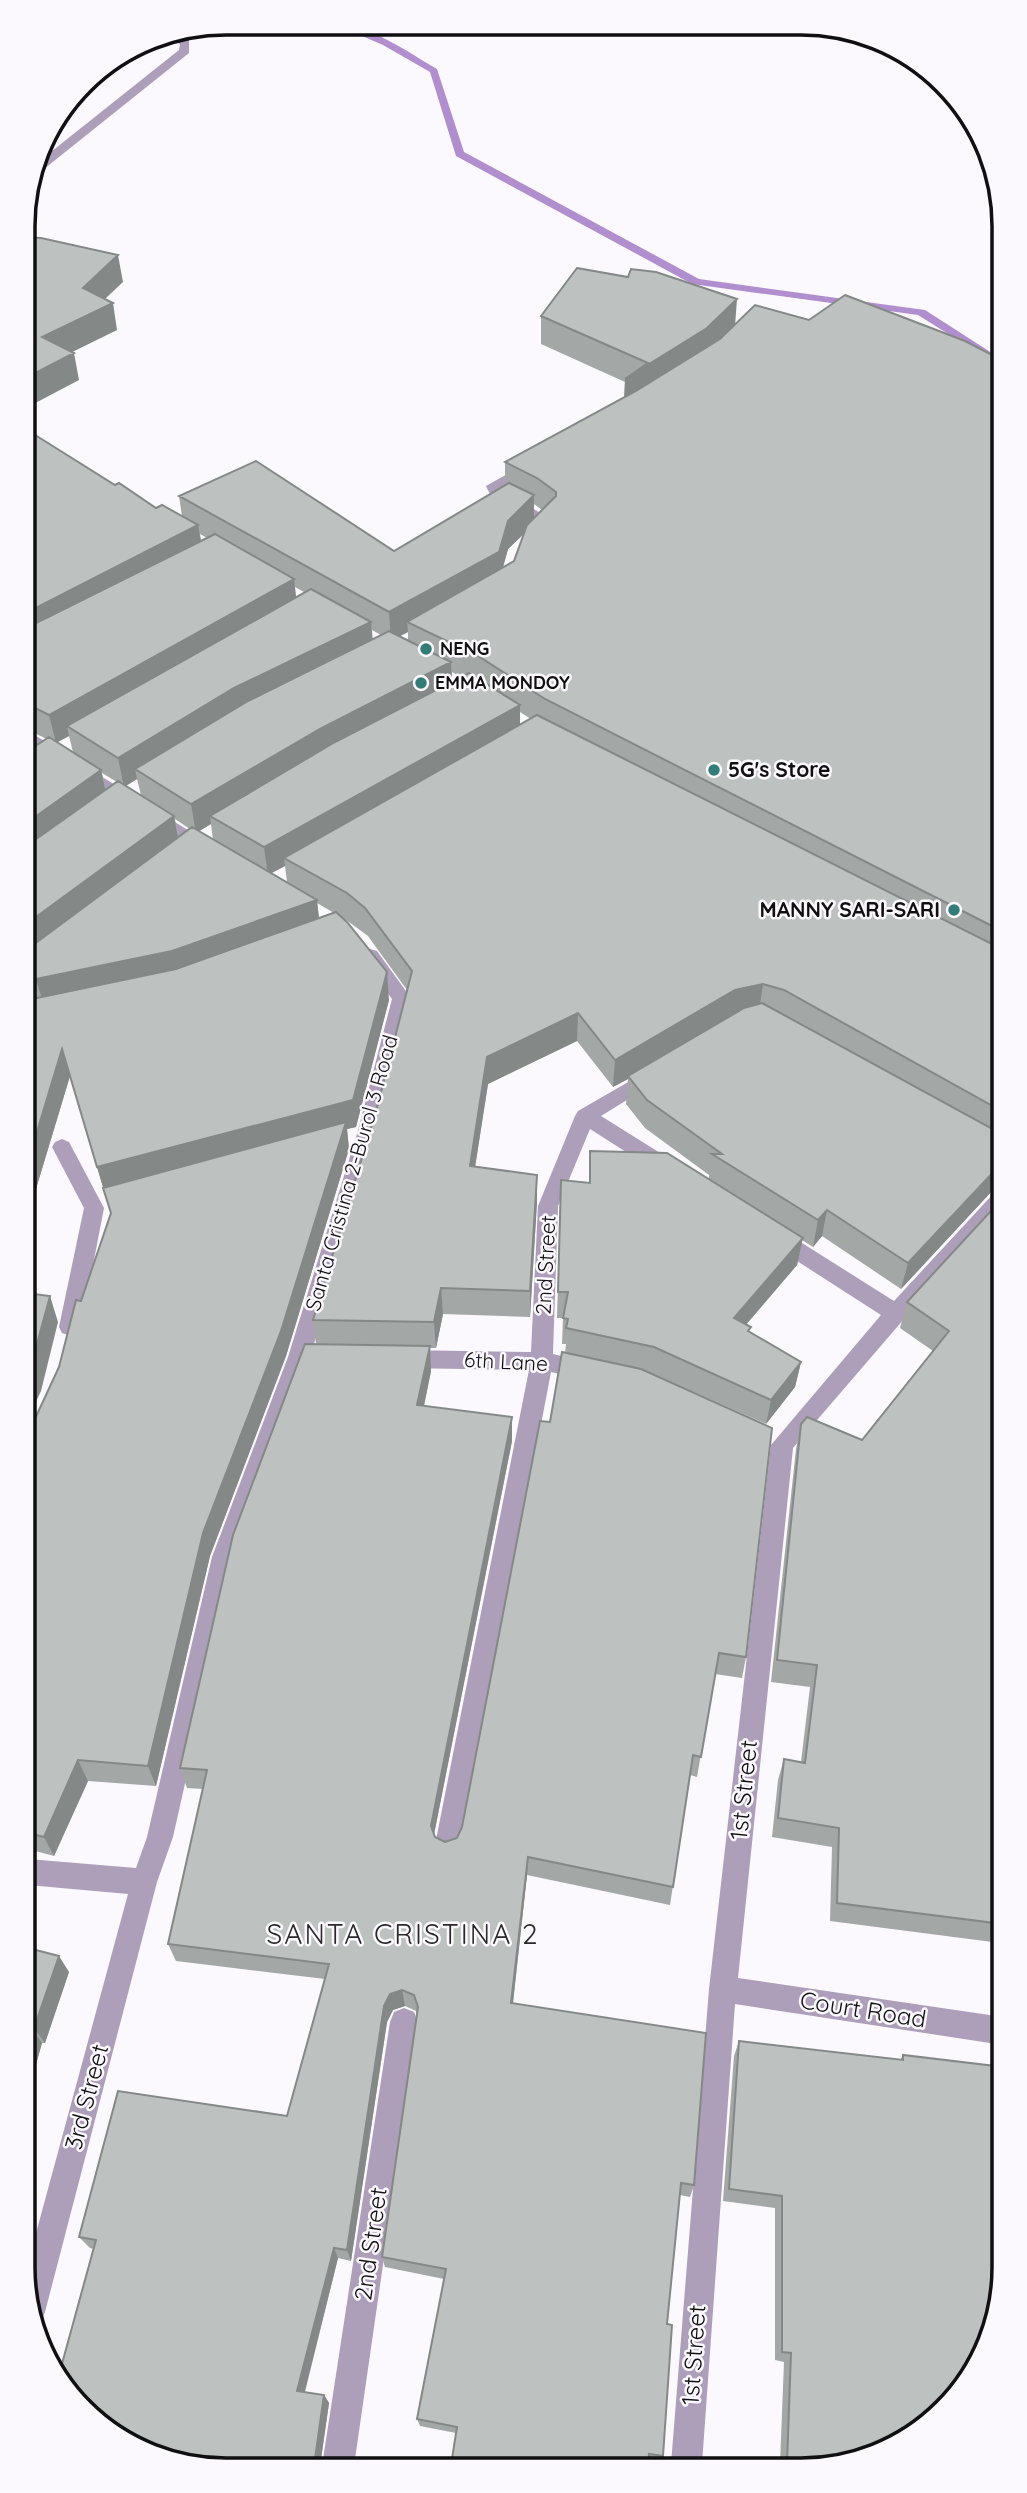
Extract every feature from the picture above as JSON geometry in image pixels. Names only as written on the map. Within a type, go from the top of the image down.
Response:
[{"type":"street","points":[[48,160],[185,51],[185,42],[181,41]]},
{"type":"street","points":[[528,541],[547,522],[530,511],[499,498],[493,486],[542,460]]},
{"type":"street","points":[[35,740],[119,801],[191,848],[228,862]]},
{"type":"street","points":[[119,801],[146,784]]},
{"type":"street","points":[[191,848],[218,830]]},
{"type":"street","name":"Santa Cristina 2-Burol 3 Road","points":[[169,1793],[200,1671],[224,1557],[299,1357],[367,1135],[402,998],[359,943]]},
{"type":"street","points":[[664,1068],[585,1116],[689,1182]]},
{"type":"street","name":"2nd Street","points":[[448,1844],[542,1361],[548,1206],[585,1116]]},
{"type":"street","points":[[341,1142],[367,1135]]},
{"type":"street","points":[[62,1147],[100,1206],[66,1343]]},
{"type":"street","points":[[756,1433],[782,1445],[896,1313],[992,1208]]},
{"type":"street","points":[[758,1225],[896,1313]]},
{"type":"street","points":[[299,1357],[326,1358]]},
{"type":"street","name":"6th Lane","points":[[380,1359],[542,1361],[604,1374]]},
{"type":"street","name":"1st Street","points":[[686,2458],[723,1989],[782,1445]]},
{"type":"street","name":"3rd Street","points":[[37,2287],[144,1882],[160,1837],[169,1793]]},
{"type":"street","points":[[35,1873],[144,1882]]},
{"type":"street","name":"Court Road","points":[[723,1989],[992,2029]]},
{"type":"street","name":"2nd Street","points":[[339,2458],[404,2022]]},
{"type":"building","points":[[35,238],[118,255],[83,288],[113,303],[42,337],[74,353],[35,373]]},
{"type":"building","points":[[577,268],[628,277],[631,269],[656,272],[737,299],[707,328],[625,379],[648,363],[541,316]]},
{"type":"building","points":[[845,295],[965,341],[992,355],[992,926],[545,699],[478,656],[407,622],[514,561],[527,525],[556,496],[556,492],[537,478],[505,462],[636,391],[720,339],[755,305],[809,320]]},
{"type":"building","points":[[35,435],[115,485],[119,483],[156,508],[162,505],[198,525],[35,608]]},
{"type":"building","points":[[256,461],[394,551],[509,483],[534,495],[508,521],[499,552],[389,612],[179,496]]},
{"type":"building","points":[[215,534],[294,579],[49,715],[35,708],[35,624]]},
{"type":"building","points":[[311,589],[371,622],[234,688],[118,758],[67,726]]},
{"type":"building","points":[[389,631],[451,662],[320,729],[191,804],[135,769],[248,701]]},
{"type":"building","points":[[469,673],[520,705],[264,847],[210,816],[335,742]]},
{"type":"building","points":[[537,715],[992,944],[992,1106],[784,990],[763,984],[735,990],[615,1060],[578,1013],[487,1057],[470,1166],[537,1175],[530,1291],[441,1288],[434,1322],[313,1320],[377,1108],[412,971],[365,908],[347,893],[284,858]]},
{"type":"building","points":[[49,737],[101,770],[35,817],[35,746]]},
{"type":"building","points":[[118,781],[174,816],[35,918],[35,840]]},
{"type":"building","points":[[192,827],[317,900],[172,951],[36,979],[35,944]]},
{"type":"building","points":[[336,912],[387,972],[353,1100],[97,1167],[62,1049],[35,1138],[35,998],[176,969]]},
{"type":"building","points":[[762,1003],[992,1129],[992,1174],[908,1263],[827,1210],[818,1220],[712,1154],[722,1154],[647,1100],[628,1076],[744,1008]]},
{"type":"building","points":[[346,1122],[281,1331],[203,1533],[148,1766],[78,1760],[44,1837],[35,1835],[35,1419],[59,1367],[76,1300],[81,1301],[111,1213],[103,1188]]},
{"type":"building","points":[[590,1151],[667,1153],[803,1238],[734,1318],[751,1327],[748,1331],[801,1362],[771,1400],[654,1347],[566,1328],[568,1319],[563,1318],[568,1292],[558,1292],[561,1180],[590,1183]]},
{"type":"building","points":[[992,1210],[992,1923],[837,1903],[839,1828],[778,1818],[784,1759],[805,1763],[817,1665],[777,1660],[801,1424],[807,1417],[862,1440],[949,1331],[907,1302]]},
{"type":"building","points":[[35,1294],[50,1296],[35,1351]]},
{"type":"building","points":[[305,1344],[430,1346],[417,1405],[512,1417],[431,1826],[435,1837],[445,1842],[457,1838],[462,1827],[540,1421],[550,1422],[562,1352],[641,1369],[772,1428],[746,1657],[719,1653],[701,1757],[693,1755],[673,1887],[528,1857],[511,2003],[706,2033],[694,2185],[681,2183],[667,2324],[672,2325],[663,2456],[649,2454],[649,2458],[452,2458],[457,2427],[417,2419],[446,2269],[382,2257],[418,2007],[414,1995],[402,1990],[390,1994],[384,2006],[347,2250],[334,2248],[297,2391],[324,2395],[315,2458],[201,2456],[153,2443],[131,2432],[91,2402],[62,2364],[96,2240],[79,2237],[118,2091],[287,2116],[329,1964],[168,1944],[207,1770],[180,1768],[233,1535]]},
{"type":"building","points":[[35,1950],[59,1956],[35,2025]]},
{"type":"building","points":[[739,2041],[903,2060],[903,2055],[992,2066],[990,2292],[977,2340],[966,2362],[936,2402],[907,2426],[874,2443],[826,2456],[787,2458],[791,2353],[782,2352],[782,2196],[729,2189]]},
{"type":"waterway","points":[[366,35],[386,43],[434,71],[460,154],[696,282],[921,312],[989,355]]},
{"type":"place","name":"NENG","points":[[426,649]]},
{"type":"place","name":"EMMA MONDOY","points":[[421,683]]},
{"type":"place","name":"5G's Store","points":[[714,770]]},
{"type":"place","name":"MANNY SARI-SARI","points":[[954,910]]},
{"type":"district","name":"SANTA CRISTINA 2","points":[[403,1934]]}]
